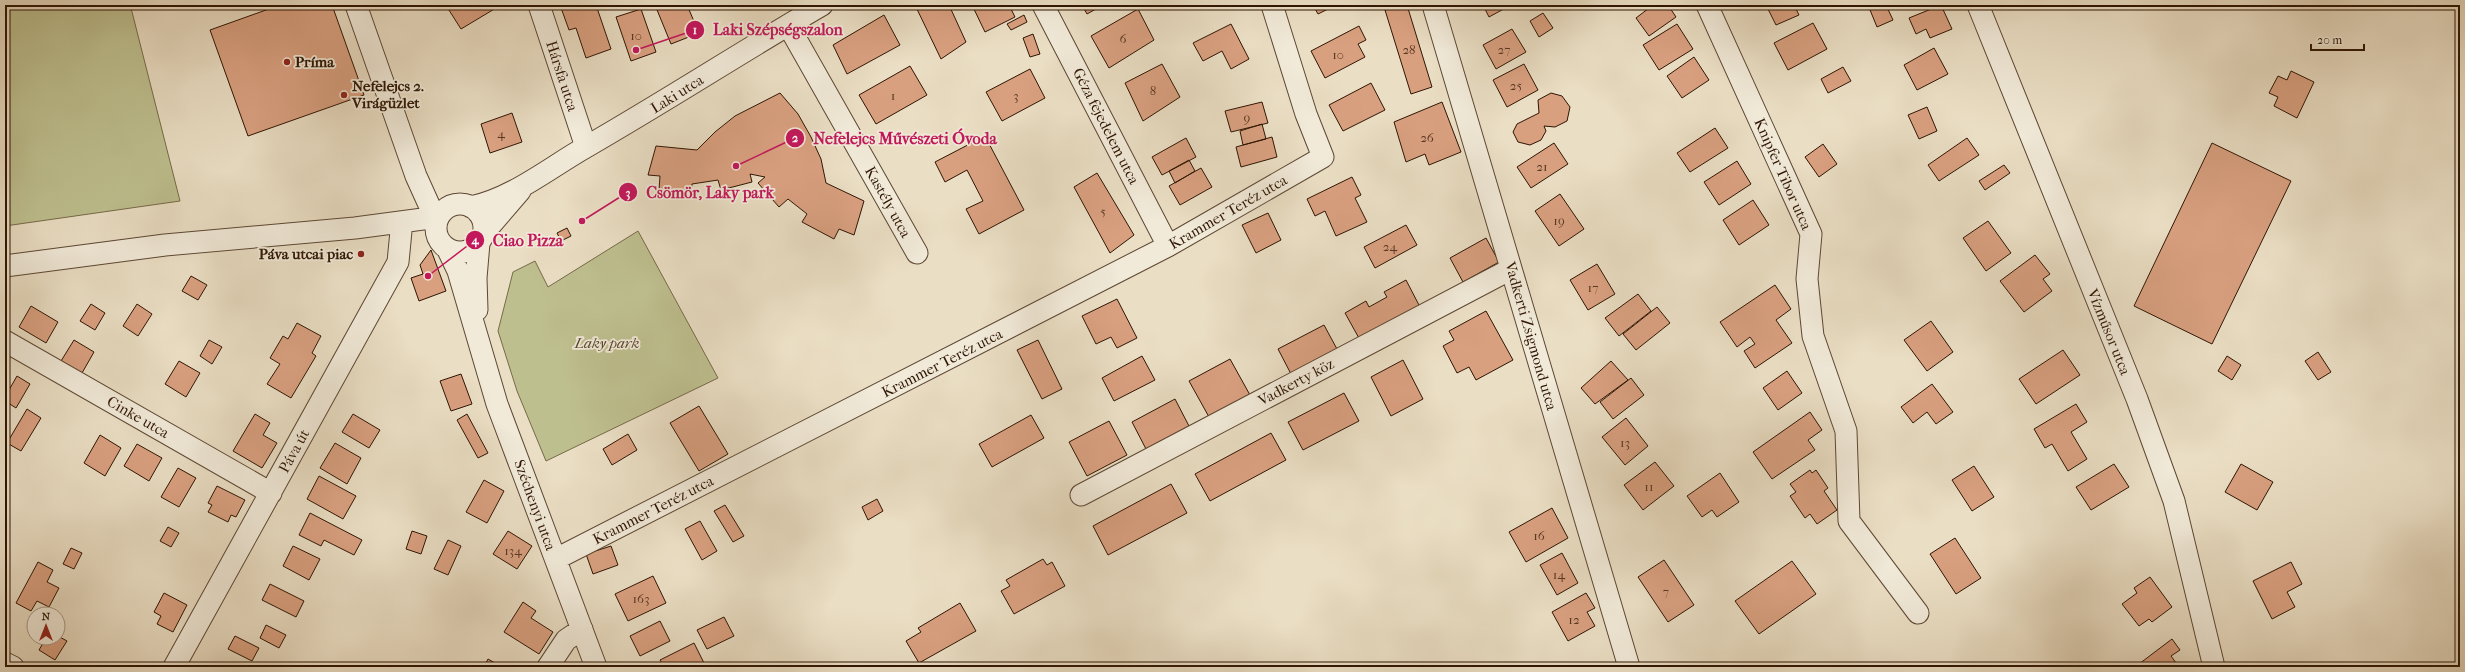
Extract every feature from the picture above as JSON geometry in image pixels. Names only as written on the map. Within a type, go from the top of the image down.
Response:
[{"type":"street","points":[[356,5],[414,172],[430,207],[438,217]]},
{"type":"street","name":"Hársfa utca","points":[[539,5],[586,147]]},
{"type":"street","name":"Laki utca","points":[[465,205],[498,197],[530,180],[634,121],[822,5]]},
{"type":"street","name":"Géza fejedelem utca","points":[[1043,5],[1168,246]]},
{"type":"street","name":"Krammer Teréz utca","points":[[556,560],[1168,246],[1323,157],[1306,114],[1272,5]]},
{"type":"street","name":"Vadkerti Zsigmond utca","points":[[1433,5],[1629,667]]},
{"type":"street","name":"Knipfer Tibor utca","points":[[1707,5],[1811,234],[1807,279],[1813,336],[1846,431],[1849,521],[1918,613]]},
{"type":"street","name":"Vízműsor utca","points":[[1978,5],[2137,399],[2174,501],[2214,667]]},
{"type":"street","name":"Kastély utca","points":[[788,25],[917,253]]},
{"type":"street","points":[[394,227],[421,233],[453,251],[467,251],[481,238],[481,216],[465,205],[440,194],[414,172]]},
{"type":"street","points":[[394,227],[409,207],[414,196],[414,172]]},
{"type":"street","name":"Laki utca","points":[[481,238],[530,180]]},
{"type":"street","points":[[443,245],[436,229],[438,217],[447,207],[465,205]]},
{"type":"street","points":[[5,266],[165,245],[355,228],[394,227],[438,217]]},
{"type":"street","name":"Páva út","points":[[174,667],[398,262],[394,227]]},
{"type":"street","name":"Széchenyi utca","points":[[477,342],[476,278],[481,238]]},
{"type":"street","name":"Széchenyi utca","points":[[443,245],[458,272],[477,342],[497,404],[596,667]]},
{"type":"street","name":"Vadkerty köz","points":[[1081,495],[1511,269]]},
{"type":"street","name":"Cinke utca","points":[[5,341],[271,493]]},
{"type":"street","points":[[548,667],[566,640],[582,629]]},
{"type":"street","points":[[5,663],[13,667]]},
{"type":"green space","points":[[5,5],[138,5],[131,8],[180,201],[5,226]]},
{"type":"green space","name":"Laky park","points":[[638,231],[718,378],[546,461],[517,391],[498,331],[513,272],[535,261],[548,287]]},
{"type":"building","name":"Príma","points":[[280,5],[332,5],[364,95],[248,136],[210,30]]},
{"type":"building","points":[[450,5],[501,5],[461,29],[447,7]]},
{"type":"building","points":[[560,5],[596,5],[611,49],[586,58],[576,28],[569,30]]},
{"type":"building","points":[[655,5],[687,5],[699,33],[671,44]]},
{"type":"building","points":[[915,5],[949,5],[966,42],[941,59]]},
{"type":"building","points":[[972,5],[1009,5],[1015,17],[985,32]]},
{"type":"building","points":[[1082,5],[1103,5],[1087,14]]},
{"type":"building","points":[[1313,5],[1336,5],[1318,14]]},
{"type":"building","points":[[1407,5],[1432,87],[1411,94],[1385,10]]},
{"type":"building","points":[[1483,5],[1511,5],[1489,17]]},
{"type":"building","points":[[1653,5],[1668,5],[1676,17],[1649,36],[1636,18]]},
{"type":"building","points":[[1771,5],[1794,5],[1799,15],[1776,25],[1767,7]]},
{"type":"building","points":[[1868,5],[1886,5],[1893,20],[1877,27]]},
{"type":"building","points":[[1941,5],[1952,29],[1930,38],[1926,29],[1916,34],[1909,18]]},
{"type":"building","points":[[641,9],[656,52],[631,61],[616,17]]},
{"type":"building","points":[[1138,9],[1154,40],[1109,68],[1091,36]]},
{"type":"building","points":[[1543,13],[1553,28],[1539,37],[1530,21]]},
{"type":"building","points":[[884,15],[900,45],[847,74],[833,45]]},
{"type":"building","points":[[1024,15],[1027,22],[1011,30],[1007,24]]},
{"type":"building","points":[[1813,23],[1827,49],[1788,70],[1774,43]]},
{"type":"building","points":[[1231,24],[1249,59],[1231,69],[1222,51],[1203,61],[1193,43]]},
{"type":"building","points":[[1677,24],[1693,49],[1659,70],[1643,45]]},
{"type":"building","points":[[1359,26],[1366,40],[1358,44],[1365,57],[1325,78],[1311,51]]},
{"type":"building","points":[[1512,29],[1526,52],[1496,69],[1483,45]]},
{"type":"building","points":[[1033,34],[1040,54],[1030,57],[1023,38]]},
{"type":"building","points":[[1934,48],[1948,74],[1917,90],[1904,65]]},
{"type":"building","points":[[1694,57],[1709,80],[1682,98],[1667,76]]},
{"type":"building","points":[[1162,64],[1180,97],[1143,121],[1125,83]]},
{"type":"building","points":[[1524,64],[1538,90],[1507,107],[1493,80]]},
{"type":"building","points":[[910,66],[927,95],[876,124],[859,95]]},
{"type":"building","points":[[1843,67],[1851,81],[1828,93],[1821,79]]},
{"type":"building","points":[[1030,69],[1045,98],[1002,121],[986,92]]},
{"type":"building","points":[[2291,71],[2314,82],[2297,118],[2274,106],[2278,97],[2269,93],[2278,76],[2287,80]]},
{"type":"building","points":[[1371,83],[1385,110],[1343,131],[1329,105]]},
{"type":"building","points":[[780,93],[798,114],[811,137],[821,159],[826,183],[864,201],[854,235],[839,229],[834,239],[802,222],[807,214],[788,199],[779,207],[758,183],[765,177],[750,174],[752,182],[721,190],[718,180],[692,184],[691,192],[659,190],[660,176],[648,175],[656,146],[697,150],[715,132],[735,116]]},
{"type":"building","points":[[1551,93],[1562,96],[1570,107],[1567,121],[1555,127],[1544,126],[1546,131],[1541,140],[1530,145],[1518,142],[1513,132],[1517,124],[1539,113],[1538,100]]},
{"type":"building","points":[[1262,102],[1268,123],[1231,132],[1225,111]]},
{"type":"building","points":[[1442,102],[1461,152],[1429,165],[1425,154],[1406,162],[1394,122]]},
{"type":"building","points":[[1927,107],[1937,131],[1919,139],[1908,115]]},
{"type":"building","points":[[512,113],[522,142],[490,153],[481,124]]},
{"type":"building","points":[[1262,124],[1266,139],[1243,145],[1240,131]]},
{"type":"building","points":[[1715,128],[1728,148],[1690,172],[1677,153]]},
{"type":"building","points":[[985,136],[1024,210],[979,234],[966,209],[983,201],[967,170],[945,182],[935,162]]},
{"type":"building","points":[[1272,137],[1277,157],[1241,167],[1236,147]]},
{"type":"building","points":[[1186,138],[1196,157],[1162,175],[1152,157]]},
{"type":"building","points":[[1967,138],[1979,155],[1939,181],[1928,165]]},
{"type":"building","points":[[1554,143],[1568,164],[1531,188],[1517,167]]},
{"type":"building","points":[[2212,143],[2291,181],[2212,344],[2134,306]]},
{"type":"building","points":[[1823,144],[1837,164],[1819,177],[1805,157]]},
{"type":"building","points":[[1189,160],[1195,171],[1175,183],[1169,171]]},
{"type":"building","points":[[1737,161],[1751,184],[1719,205],[1704,182]]},
{"type":"building","points":[[2004,165],[2010,173],[1985,190],[1979,181]]},
{"type":"building","points":[[1201,168],[1212,187],[1180,205],[1169,186]]},
{"type":"building","points":[[1097,173],[1134,235],[1110,253],[1074,187]]},
{"type":"building","points":[[1352,177],[1361,195],[1355,198],[1367,222],[1336,236],[1325,211],[1315,216],[1307,199]]},
{"type":"building","points":[[1560,194],[1584,229],[1559,246],[1535,211]]},
{"type":"building","points":[[1753,200],[1769,225],[1739,245],[1723,220]]},
{"type":"building","points":[[1268,213],[1281,240],[1256,253],[1242,225]]},
{"type":"building","points":[[1988,221],[2011,253],[1986,271],[1963,238]]},
{"type":"building","points":[[1406,225],[1417,245],[1375,268],[1364,247]]},
{"type":"building","points":[[567,228],[571,236],[561,241],[557,233]]},
{"type":"building","points":[[1486,238],[1499,262],[1463,282],[1450,258]]},
{"type":"building","points":[[431,250],[446,291],[419,301],[411,278],[423,274],[420,265]]},
{"type":"building","points":[[2035,255],[2050,274],[2043,279],[2052,291],[2024,312],[2000,281]]},
{"type":"building","points":[[1597,264],[1615,294],[1588,310],[1570,280]]},
{"type":"building","points":[[191,276],[207,285],[198,300],[182,291]]},
{"type":"building","points":[[1406,280],[1420,307],[1360,340],[1345,313],[1366,301],[1369,307],[1387,297],[1384,292]]},
{"type":"building","points":[[1775,285],[1791,309],[1776,320],[1792,343],[1755,368],[1744,351],[1755,344],[1750,337],[1737,347],[1720,322]]},
{"type":"building","points":[[1638,294],[1651,311],[1619,336],[1605,318]]},
{"type":"building","points":[[1117,299],[1137,338],[1117,348],[1111,337],[1096,344],[1082,316]]},
{"type":"building","points":[[91,304],[105,313],[95,330],[80,321]]},
{"type":"building","points":[[137,304],[152,314],[138,336],[123,326]]},
{"type":"building","points":[[31,306],[58,322],[46,343],[19,327]]},
{"type":"building","points":[[1657,307],[1670,323],[1636,350],[1623,334]]},
{"type":"building","points":[[1486,311],[1513,360],[1476,380],[1469,367],[1457,373],[1443,346],[1454,340],[1449,331]]},
{"type":"building","points":[[1931,321],[1953,352],[1927,371],[1904,340]]},
{"type":"building","points":[[297,323],[321,336],[312,353],[316,356],[291,398],[267,384],[280,364],[270,358],[283,336],[288,339]]},
{"type":"building","points":[[1324,325],[1337,349],[1291,374],[1278,349]]},
{"type":"building","points":[[74,340],[94,352],[82,373],[61,361]]},
{"type":"building","points":[[209,340],[222,347],[212,364],[200,356]]},
{"type":"building","points":[[1038,340],[1062,389],[1042,399],[1017,350]]},
{"type":"building","points":[[2063,350],[2080,375],[2036,404],[2019,379]]},
{"type":"building","points":[[2318,352],[2331,372],[2318,380],[2305,361]]},
{"type":"building","points":[[1142,356],[1155,380],[1114,401],[1102,378]]},
{"type":"building","points":[[2227,356],[2241,365],[2232,380],[2218,371]]},
{"type":"building","points":[[1230,359],[1250,395],[1209,417],[1189,381]]},
{"type":"building","points":[[1403,360],[1423,399],[1391,416],[1371,377]]},
{"type":"building","points":[[179,361],[200,373],[186,397],[165,384]]},
{"type":"building","points":[[1611,361],[1628,380],[1595,404],[1581,388]]},
{"type":"building","points":[[1787,371],[1802,393],[1778,410],[1763,388]]},
{"type":"building","points":[[461,374],[472,404],[451,411],[440,381]]},
{"type":"building","points":[[17,376],[30,384],[16,408],[5,401],[5,397]]},
{"type":"building","points":[[1631,378],[1644,395],[1613,419],[1600,402]]},
{"type":"building","points":[[1932,384],[1953,412],[1936,424],[1927,412],[1913,423],[1901,407]]},
{"type":"building","points":[[1344,393],[1359,421],[1303,450],[1288,422]]},
{"type":"building","points":[[1175,399],[1189,426],[1146,449],[1132,422]]},
{"type":"building","points":[[2076,404],[2087,422],[2071,432],[2087,459],[2068,471],[2052,444],[2045,448],[2034,429]]},
{"type":"building","points":[[699,406],[728,454],[699,471],[670,423]]},
{"type":"building","points":[[27,409],[41,418],[21,451],[7,443]]},
{"type":"building","points":[[1810,412],[1822,430],[1808,440],[1815,450],[1772,479],[1753,452]]},
{"type":"building","points":[[255,414],[270,423],[263,435],[277,443],[262,468],[233,451]]},
{"type":"building","points":[[353,414],[380,430],[369,448],[342,432]]},
{"type":"building","points":[[467,414],[488,453],[478,458],[457,420]]},
{"type":"building","points":[[1031,415],[1044,438],[992,467],[979,444]]},
{"type":"building","points":[[1626,418],[1648,446],[1625,465],[1602,437]]},
{"type":"building","points":[[1109,421],[1127,455],[1087,476],[1069,442]]},
{"type":"building","points":[[1271,433],[1286,460],[1210,501],[1195,474]]},
{"type":"building","points":[[628,434],[637,450],[612,465],[603,449]]},
{"type":"building","points":[[100,435],[121,448],[105,476],[84,463]]},
{"type":"building","points":[[335,443],[361,458],[347,484],[320,468]]},
{"type":"building","points":[[137,444],[162,458],[149,481],[124,466]]},
{"type":"building","points":[[1655,462],[1674,486],[1643,510],[1624,485]]},
{"type":"building","points":[[2114,464],[2129,487],[2091,510],[2076,487]]},
{"type":"building","points":[[2241,464],[2273,482],[2257,510],[2225,492]]},
{"type":"building","points":[[1974,466],[1994,497],[1972,511],[1952,480]]},
{"type":"building","points":[[178,468],[196,478],[179,507],[161,497]]},
{"type":"building","points":[[1810,470],[1812,473],[1816,470],[1828,488],[1824,491],[1837,510],[1817,524],[1810,514],[1805,518],[1790,496],[1796,492],[1790,484]]},
{"type":"building","points":[[1720,473],[1739,502],[1717,517],[1712,510],[1702,517],[1687,496]]},
{"type":"building","points":[[319,476],[356,496],[343,519],[307,499]]},
{"type":"building","points":[[484,480],[504,491],[487,523],[466,512]]},
{"type":"building","points":[[1171,484],[1187,513],[1108,555],[1093,526]]},
{"type":"building","points":[[217,486],[245,500],[236,517],[231,515],[228,522],[208,512],[212,505],[208,503]]},
{"type":"building","points":[[877,499],[883,511],[868,520],[862,507]]},
{"type":"building","points":[[725,505],[744,536],[733,542],[714,511]]},
{"type":"building","points":[[1552,508],[1568,538],[1526,562],[1509,532]]},
{"type":"building","points":[[310,513],[362,540],[354,555],[324,540],[321,546],[299,535]]},
{"type":"building","points":[[700,521],[717,551],[702,560],[685,529]]},
{"type":"building","points":[[168,527],[179,533],[171,547],[160,541]]},
{"type":"building","points":[[412,531],[427,536],[421,554],[406,549]]},
{"type":"building","points":[[508,531],[532,546],[517,569],[493,554]]},
{"type":"building","points":[[1955,538],[1981,578],[1956,594],[1930,554]]},
{"type":"building","points":[[448,540],[461,546],[448,575],[434,569]]},
{"type":"building","points":[[293,546],[320,559],[309,580],[283,566]]},
{"type":"building","points":[[611,546],[618,565],[593,574],[586,554]]},
{"type":"building","points":[[71,548],[82,553],[74,569],[63,564]]},
{"type":"building","points":[[1562,553],[1578,583],[1557,595],[1540,565]]},
{"type":"building","points":[[1043,559],[1047,565],[1052,562],[1065,586],[1014,614],[1001,591],[1010,586],[1006,580]]},
{"type":"building","points":[[1664,560],[1694,605],[1668,622],[1638,577]]},
{"type":"building","points":[[1792,561],[1816,594],[1759,634],[1735,601]]},
{"type":"building","points":[[38,562],[53,570],[47,582],[59,588],[50,606],[37,601],[34,606],[26,606],[26,608],[16,603]]},
{"type":"building","points":[[2291,562],[2302,584],[2287,592],[2295,607],[2272,619],[2253,581]]},
{"type":"building","points":[[653,576],[666,603],[628,621],[615,594]]},
{"type":"building","points":[[2150,577],[2172,607],[2152,622],[2149,619],[2139,626],[2122,604],[2137,593],[2134,588]]},
{"type":"building","points":[[270,584],[304,601],[296,617],[262,600]]},
{"type":"building","points":[[164,593],[187,605],[173,632],[157,624],[161,616],[154,612]]},
{"type":"building","points":[[1586,593],[1595,608],[1587,612],[1595,626],[1568,641],[1552,612]]},
{"type":"building","points":[[523,602],[536,611],[531,618],[553,632],[539,654],[504,632]]},
{"type":"building","points":[[960,603],[976,631],[919,663],[906,641],[921,632],[918,628]]},
{"type":"building","points":[[724,617],[734,636],[707,649],[697,630]]},
{"type":"building","points":[[660,621],[670,641],[640,656],[630,636]]},
{"type":"building","points":[[266,625],[286,635],[279,648],[260,638]]},
{"type":"building","points":[[235,636],[259,648],[252,661],[228,649]]},
{"type":"building","points":[[2172,639],[2180,650],[2171,656],[2179,667],[2135,667]]},
{"type":"building","points":[[694,643],[705,665],[700,667],[664,667],[660,660]]},
{"type":"building","points":[[41,646],[64,646],[55,660],[39,650]]},
{"type":"building","points":[[488,659],[502,667],[484,667]]},
{"type":"place","name":"Laki Szépségszalon","points":[[636,50]]},
{"type":"place","name":"Príma","points":[[287,62]]},
{"type":"place","name":"Nefelejcs 2. Virágüzlet","points":[[344,95]]},
{"type":"place","name":"Nefelejcs Művészeti Óvoda","points":[[736,166]]},
{"type":"place","name":"Csömör, Laky park","points":[[582,221]]},
{"type":"place","name":"Páva utcai piac","points":[[361,254]]},
{"type":"place","name":"Ciao Pizza","points":[[428,276]]}]
